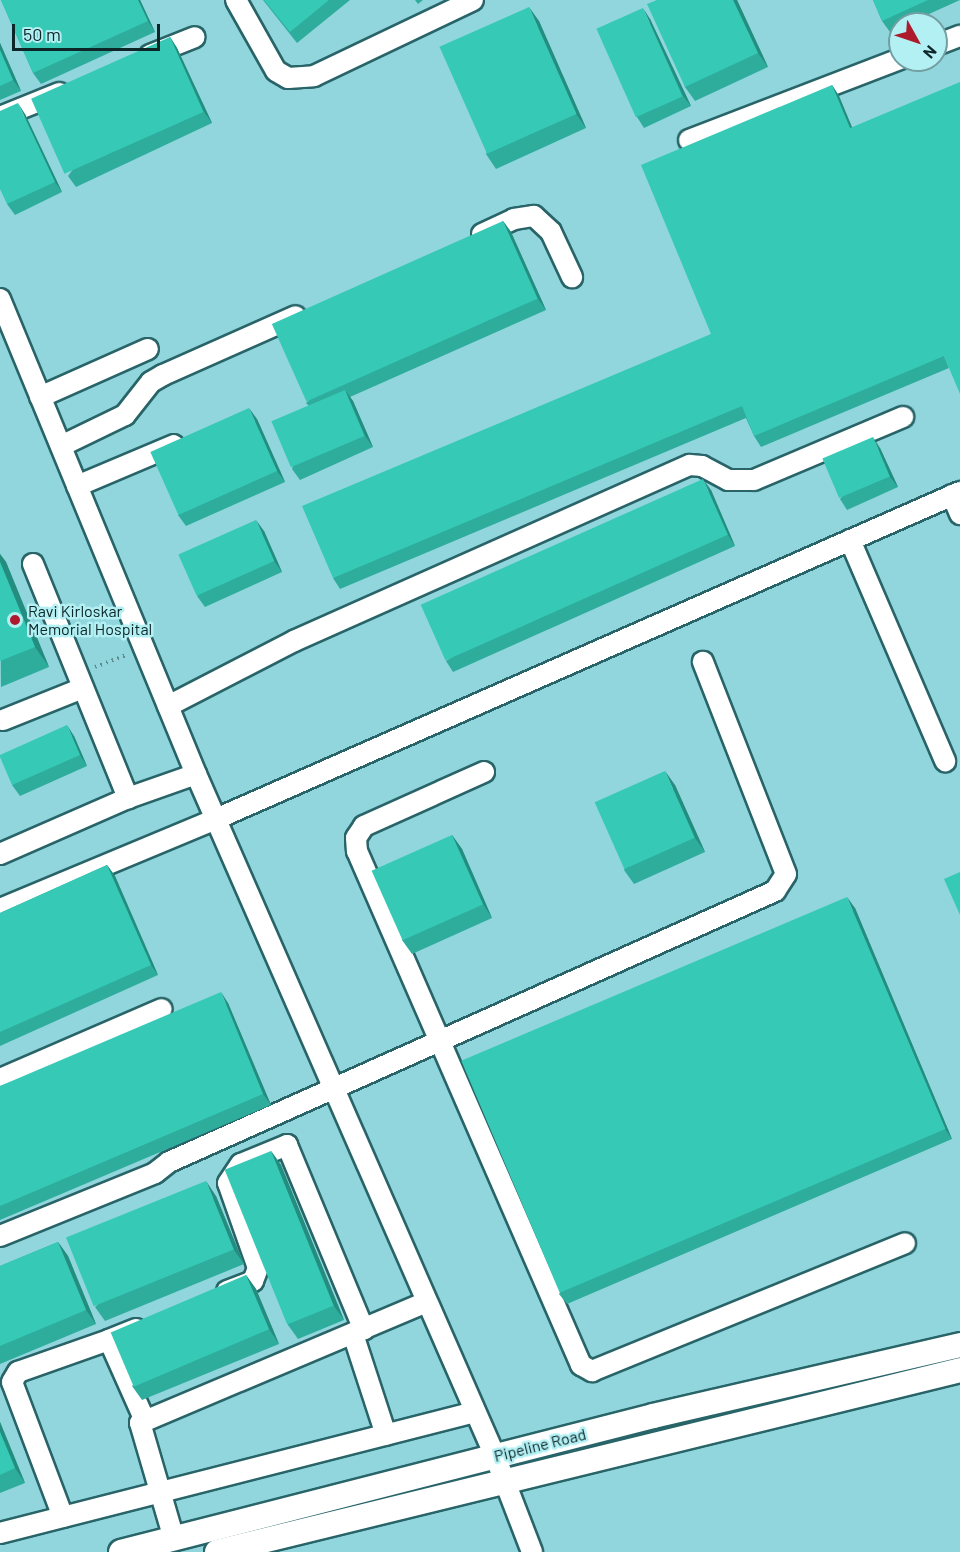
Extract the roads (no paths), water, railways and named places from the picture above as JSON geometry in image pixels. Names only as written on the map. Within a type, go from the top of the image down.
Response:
[{"type":"main road","name":"Pipeline Road","points":[[121,1552],[495,1456],[960,1345]]},
{"type":"main road","points":[[918,1355],[923,1379]]},
{"type":"main road","name":"Pipeline Road","points":[[217,1552],[502,1480],[960,1370]]},
{"type":"street","points":[[236,0],[276,71],[288,78],[314,76],[473,0]]},
{"type":"street","points":[[130,63],[195,37]]},
{"type":"street","points":[[689,140],[888,64]]},
{"type":"street","points":[[0,117],[76,86]]},
{"type":"street","points":[[459,244],[513,219],[534,216],[551,232],[572,277]]},
{"type":"street","points":[[0,299],[196,774],[495,1456],[502,1480],[532,1552]]},
{"type":"street","points":[[61,446],[125,415],[151,382],[163,375],[316,307]]},
{"type":"street","points":[[40,397],[148,349]]},
{"type":"street","points":[[168,705],[304,636],[690,465],[702,466],[728,480],[754,480],[903,417]]},
{"type":"street","points":[[77,486],[187,439]]},
{"type":"street","points":[[0,909],[216,819],[956,494],[960,514]]},
{"type":"street","points":[[850,540],[945,761]]},
{"type":"street","points":[[33,564],[128,798]]},
{"type":"street","points":[[0,1236],[155,1173],[169,1162],[334,1091],[776,891],[786,874],[702,662]]},
{"type":"street","points":[[3,720],[80,681]]},
{"type":"street","points":[[484,772],[364,826],[356,838],[357,851],[443,1041],[581,1365],[592,1371],[905,1243]]},
{"type":"street","points":[[0,854],[128,798],[196,774]]},
{"type":"street","points":[[0,1079],[162,1009]]},
{"type":"street","points":[[209,1299],[253,1281],[258,1268],[228,1183],[241,1164],[287,1146],[359,1332],[386,1435]]},
{"type":"street","points":[[174,1539],[140,1423],[427,1302]]},
{"type":"street","points":[[63,1517],[12,1382],[18,1372],[153,1322]]},
{"type":"street","points":[[109,1340],[145,1421]]},
{"type":"street","points":[[0,1533],[475,1412]]},
{"type":"place","name":"Ravi Kirloskar Memorial Hospital","points":[[15,620]]}]
